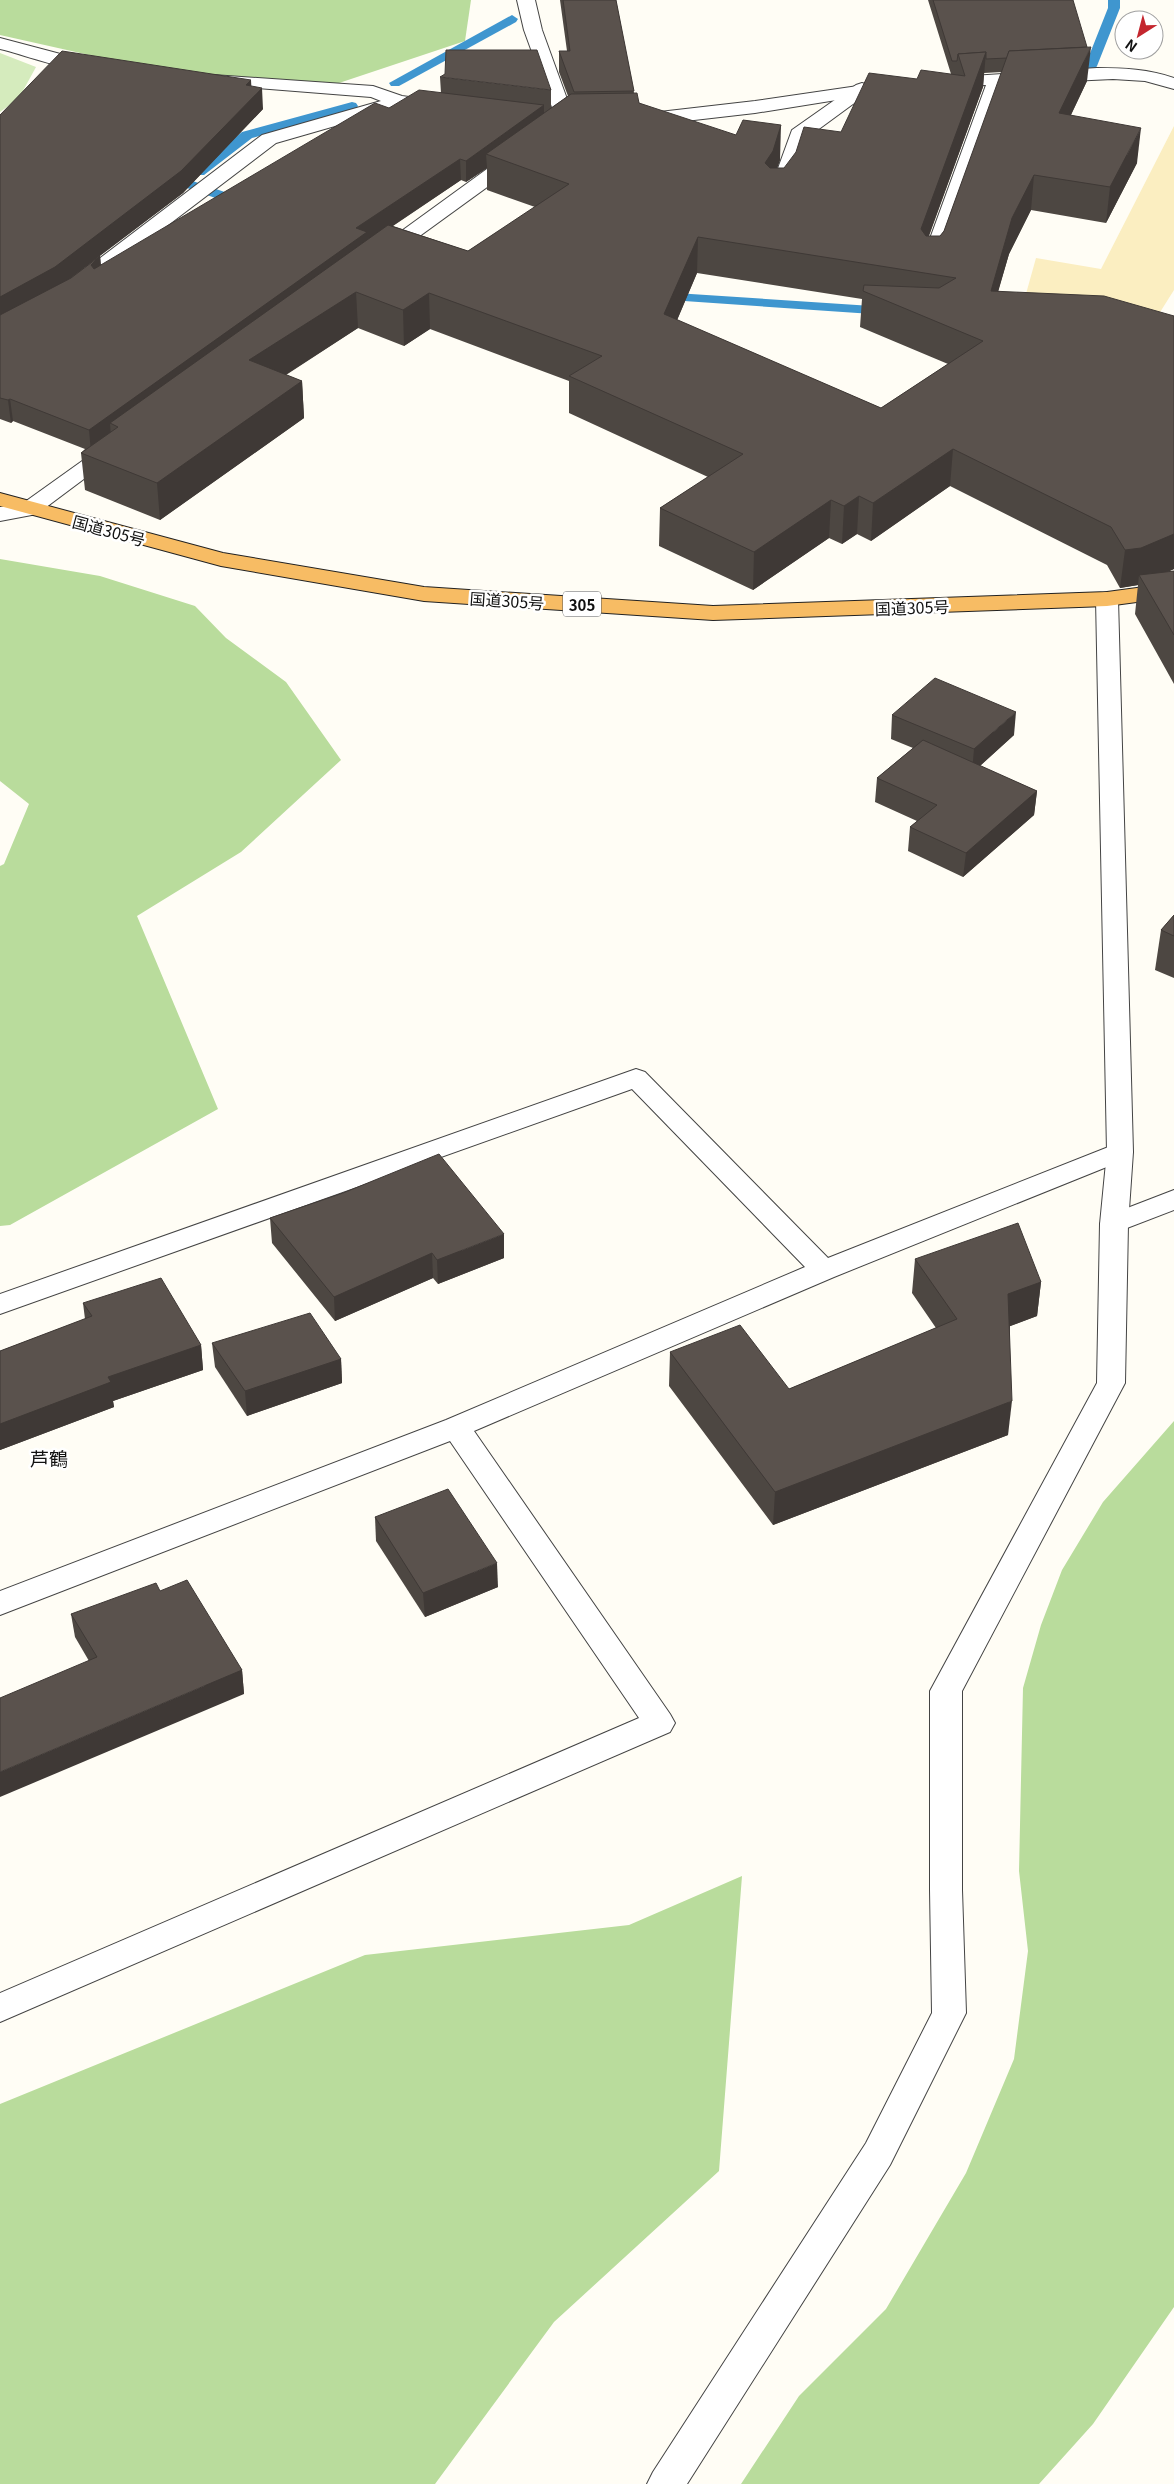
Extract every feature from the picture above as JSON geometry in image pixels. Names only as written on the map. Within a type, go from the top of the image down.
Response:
[{"type":"highway","name":"国道305号","points":[[0,500],[221,560],[424,594],[712,613],[1107,599],[1174,590]]},
{"type":"street","points":[[366,266],[557,128],[526,0]]},
{"type":"street","points":[[0,43],[67,61],[105,66]]},
{"type":"street","points":[[626,120],[755,107],[862,89],[924,84],[1098,74],[1130,75],[1165,80],[1174,84]]},
{"type":"street","points":[[200,79],[374,92],[399,101],[458,108]]},
{"type":"street","points":[[930,266],[998,80]]},
{"type":"street","points":[[776,198],[783,187],[799,134],[834,111],[862,89]]},
{"type":"street","points":[[65,294],[269,139],[399,101]]},
{"type":"street","points":[[0,514],[29,509],[125,440]]},
{"type":"street","points":[[666,2484],[878,2154],[949,2013],[946,1890],[946,1691],[1111,1383],[1114,1224],[1120,1152],[1107,599]]},
{"type":"street","points":[[0,1304],[636,1078],[824,1270]]},
{"type":"street","points":[[0,1603],[456,1426],[824,1270],[1120,1152]]},
{"type":"street","points":[[1114,1224],[1174,1199]]},
{"type":"street","points":[[0,2008],[660,1723],[456,1426]]},
{"type":"green space","points":[[0,0],[471,0],[465,41],[327,87],[183,76],[0,35]]},
{"type":"green space","points":[[0,53],[36,67],[19,98],[0,112]]},
{"type":"green space","points":[[0,559],[100,576],[195,606],[226,638],[286,682],[341,760],[241,852],[137,916],[218,1109],[10,1225],[0,1226],[0,866],[4,864],[29,804],[0,781]]},
{"type":"green space","points":[[1174,1421],[1174,2307],[1093,2424],[1039,2484],[741,2484],[799,2396],[886,2309],[966,2173],[1014,2059],[1028,1951],[1019,1871],[1023,1688],[1041,1625],[1062,1570],[1103,1502]]},
{"type":"green space","points":[[742,1876],[719,2171],[554,2322],[435,2484],[0,2484],[0,2104],[365,1955],[629,1925]]},
{"type":"sand","points":[[1174,126],[1174,290],[1157,317],[1024,301],[1036,258],[1101,269]]},
{"type":"building","points":[[563,0],[616,0],[634,91],[574,92],[559,51],[570,51]]},
{"type":"building","points":[[933,0],[1073,0],[1087,47],[1009,51],[1007,58],[986,59],[986,52],[958,54],[957,61],[952,61]]},
{"type":"building","points":[[1091,47],[1059,113],[1141,128],[1110,187],[1034,175],[1012,218],[991,291],[1104,296],[1174,316],[1174,534],[1141,548],[1125,550],[1111,527],[953,449],[873,503],[859,496],[844,506],[831,500],[754,552],[660,508],[743,454],[569,376],[602,356],[429,293],[403,310],[356,292],[249,360],[302,381],[157,483],[81,453],[118,427],[110,423],[388,225],[468,251],[569,184],[486,154],[571,94],[637,93],[639,103],[736,135],[743,120],[781,125],[773,151],[765,163],[770,168],[784,168],[796,152],[804,127],[841,132],[869,73],[917,79],[921,70],[965,76],[958,54],[986,52],[921,229],[926,236],[940,236],[944,231],[1009,51]],"holes":[[[698,237],[956,278],[939,288],[864,285],[863,291],[983,341],[881,408],[664,314]]]},
{"type":"building","points":[[446,50],[537,50],[551,90],[440,77],[445,74]]},
{"type":"building","points":[[62,51],[251,80],[246,85],[262,88],[181,171],[55,267],[0,297],[0,115]]},
{"type":"building","points":[[419,90],[544,105],[466,161],[460,159],[356,228],[367,232],[89,430],[10,399],[0,398],[0,315],[71,278],[100,256],[91,265],[94,269],[375,103],[389,108]]},
{"type":"building","points":[[1174,571],[1174,635],[1139,575]]},
{"type":"building","points":[[935,678],[1016,712],[974,749],[892,715]]},
{"type":"building","points":[[923,740],[1037,791],[966,853],[910,827],[937,805],[877,778]]},
{"type":"building","points":[[1174,915],[1174,936],[1161,930]]},
{"type":"building","points":[[439,1154],[504,1234],[437,1260],[432,1253],[334,1297],[270,1218],[343,1193]]},
{"type":"building","points":[[1018,1223],[1041,1282],[1008,1294],[1012,1401],[775,1492],[670,1352],[740,1325],[789,1389],[957,1319],[915,1259]]},
{"type":"building","points":[[161,1278],[201,1345],[108,1377],[111,1382],[0,1424],[0,1351],[92,1316],[83,1303]]},
{"type":"building","points":[[310,1313],[341,1359],[245,1391],[212,1343]]},
{"type":"building","points":[[448,1489],[497,1563],[423,1593],[375,1517]]},
{"type":"building","points":[[187,1580],[242,1670],[0,1772],[0,1698],[97,1657],[71,1614],[156,1583],[160,1591]]},
{"type":"waterway","points":[[1091,66],[1114,8],[1114,0]]},
{"type":"waterway","points":[[395,83],[512,19]]},
{"type":"waterway","points":[[199,172],[247,135],[352,106]]},
{"type":"waterway","points":[[178,180],[243,203]]},
{"type":"waterway","points":[[660,296],[887,311]]},
{"type":"district","name":"芦鶴","points":[[49,1457]]}]
